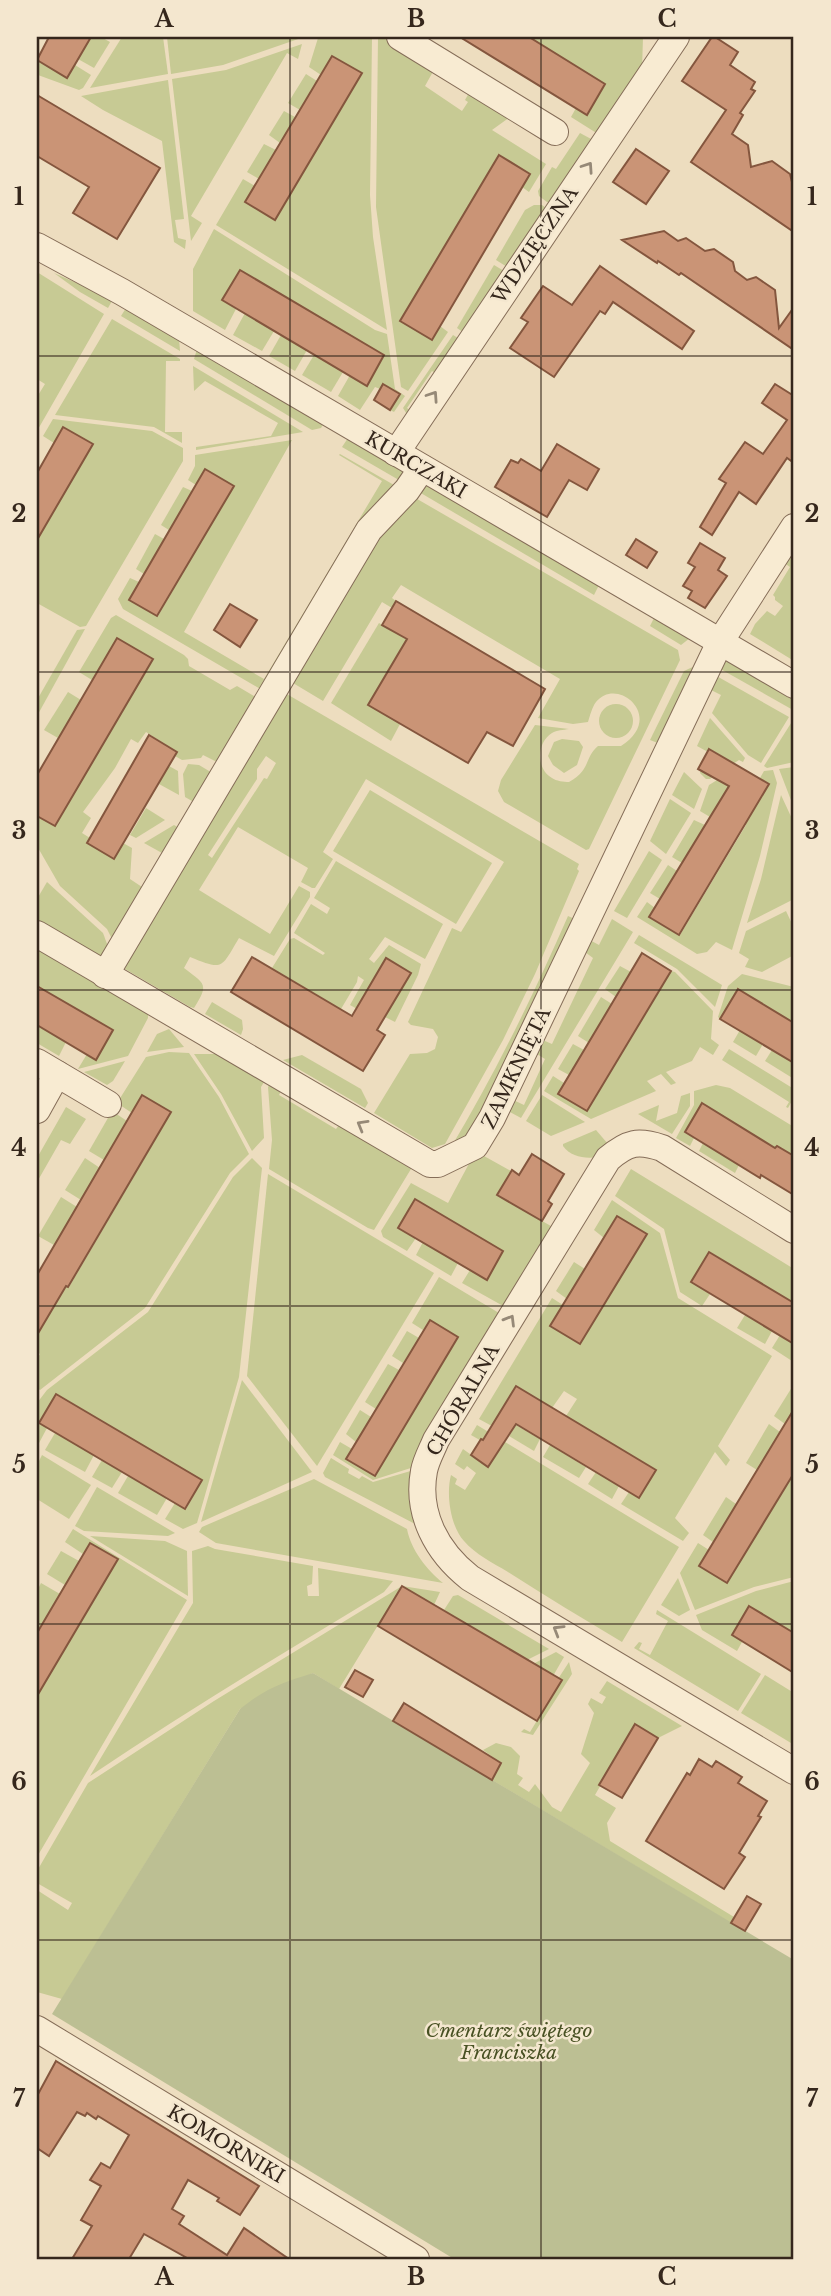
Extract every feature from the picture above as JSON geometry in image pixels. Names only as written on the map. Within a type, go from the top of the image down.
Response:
[{"type":"street","points":[[400,37],[555,132]]},
{"type":"street","name":"WDZIĘCZNA","points":[[396,453],[676,37]]},
{"type":"street","name":"KURCZAKI","points":[[37,246],[122,292],[794,685]]},
{"type":"street","points":[[105,975],[369,530],[407,490],[422,468]]},
{"type":"street","points":[[720,642],[794,527]]},
{"type":"street","name":"ZAMKNIĘTA","points":[[37,934],[433,1166],[438,1164],[475,1146],[483,1136],[720,642]]},
{"type":"street","points":[[37,1110],[47,1068],[108,1104]]},
{"type":"street","name":"CHÓRALNA","points":[[794,1230],[662,1148],[648,1143],[634,1143],[620,1149],[608,1159],[436,1440],[425,1468],[422,1489],[430,1527],[451,1563],[470,1577],[794,1771]]},
{"type":"street","name":"KOMORNIKI","points":[[37,2029],[416,2259]]},
{"type":"green space","points":[[91,37],[101,37],[110,42],[94,68],[78,59]]},
{"type":"green space","points":[[122,37],[163,37],[168,74],[90,88]]},
{"type":"green space","points":[[167,37],[304,37],[223,65],[171,74]]},
{"type":"green space","points":[[372,37],[370,195],[373,237],[387,330],[216,225],[243,179],[255,186],[245,202],[275,220],[361,73],[332,56],[321,75],[309,67],[318,38]]},
{"type":"green space","points":[[378,37],[384,37],[435,68],[425,86],[462,111],[468,102],[465,100],[470,91],[510,117],[492,130],[546,164],[529,192],[522,187],[530,174],[499,156],[401,321],[440,326],[448,332],[408,391],[401,387],[376,207]]},
{"type":"green space","points":[[529,37],[643,37],[642,69],[598,134],[571,117],[576,108],[587,114],[605,84]]},
{"type":"green space","points":[[302,44],[298,59],[287,53],[191,216],[202,223],[191,241],[172,79],[226,70]]},
{"type":"green space","points":[[37,60],[67,78],[75,65],[91,75],[79,90],[38,75]]},
{"type":"green space","points":[[306,74],[317,81],[300,110],[288,103]]},
{"type":"green space","points":[[168,80],[184,219],[175,220],[178,238],[186,240],[185,249],[174,242],[162,141],[81,96]]},
{"type":"green space","points":[[284,111],[295,117],[280,143],[269,135]]},
{"type":"green space","points":[[580,133],[593,140],[552,203],[547,202],[539,196],[538,191],[552,167],[556,169]]},
{"type":"green space","points":[[264,144],[276,150],[259,179],[247,172]]},
{"type":"green space","points":[[534,205],[542,205],[551,212],[512,270],[496,260],[525,210]]},
{"type":"green space","points":[[214,229],[375,330],[387,334],[395,389],[405,396],[394,412],[390,410],[399,394],[383,384],[380,389],[375,387],[360,410],[338,396],[350,375],[367,385],[384,355],[240,270],[222,300],[236,309],[225,330],[193,311],[193,269]]},
{"type":"green space","points":[[494,265],[509,274],[467,335],[457,328]]},
{"type":"green space","points":[[37,272],[104,314],[37,431],[37,397],[45,384],[37,379]]},
{"type":"green space","points":[[54,273],[113,299],[108,308]]},
{"type":"green space","points":[[126,308],[179,339],[180,351],[121,316]]},
{"type":"green space","points":[[245,313],[274,331],[262,351],[233,335]]},
{"type":"green space","points":[[112,319],[180,359],[166,361],[165,432],[182,432],[182,443],[154,427],[55,415]]},
{"type":"green space","points":[[281,335],[307,350],[295,371],[269,356]]},
{"type":"green space","points":[[453,335],[463,341],[440,376],[432,371],[407,408],[414,413],[410,419],[403,408]]},
{"type":"green space","points":[[197,349],[324,423],[321,428],[312,430],[194,359]]},
{"type":"green space","points":[[314,355],[343,372],[331,392],[302,375]]},
{"type":"green space","points":[[193,366],[303,432],[196,450],[196,447],[271,436],[278,423],[205,381],[194,391]]},
{"type":"green space","points":[[53,419],[152,431],[183,448],[183,461],[86,626],[80,627],[37,603],[37,540],[92,444],[64,427],[54,443],[43,436]]},
{"type":"green space","points":[[348,438],[409,473],[404,483],[342,447]]},
{"type":"green space","points":[[292,440],[184,632],[264,679],[382,481],[339,455],[394,485],[262,690],[123,609],[118,599],[130,578],[139,582],[129,600],[158,616],[233,486],[196,485],[188,480],[195,466],[195,455]]},
{"type":"green space","points":[[425,483],[599,585],[594,595],[414,489]]},
{"type":"green space","points":[[183,487],[192,491],[169,530],[161,525]]},
{"type":"green space","points":[[412,496],[678,650],[680,660],[589,849],[586,850],[504,802],[498,791],[501,780],[535,725],[569,729],[552,733],[541,749],[543,769],[558,781],[569,782],[576,778],[598,746],[621,746],[634,735],[639,724],[639,713],[634,703],[625,697],[605,695],[596,702],[588,722],[573,724],[538,718],[560,679],[401,585],[392,598],[396,601],[392,608],[382,602],[323,701],[293,683],[385,527]]},
{"type":"green space","points":[[155,534],[164,539],[144,574],[136,569]]},
{"type":"green space","points":[[794,539],[794,661],[750,634],[767,611],[775,616],[783,606],[773,595],[790,567],[780,560]]},
{"type":"green space","points":[[116,615],[184,655],[189,666],[230,690],[237,686],[259,699],[219,763],[203,755],[201,758],[182,760],[175,756],[177,752],[146,732],[138,743],[131,739],[115,768],[83,812],[91,818],[82,833],[90,838],[88,843],[113,859],[123,843],[132,848],[130,879],[148,891],[116,947],[107,929],[60,886],[37,846],[37,816],[55,826],[153,659],[117,638],[92,680],[79,672],[111,618]]},
{"type":"green space","points":[[654,618],[690,638],[681,645],[650,626]]},
{"type":"green space","points":[[379,623],[415,644],[400,724],[391,741],[331,703]]},
{"type":"green space","points":[[85,629],[37,716],[37,700],[77,630]]},
{"type":"green space","points":[[727,661],[794,699],[793,710],[717,667]]},
{"type":"green space","points":[[697,665],[663,745],[650,740],[684,671]]},
{"type":"green space","points":[[713,674],[789,717],[761,763],[748,755],[712,713],[721,695],[707,688]]},
{"type":"green space","points":[[68,692],[81,700],[58,738],[44,730]]},
{"type":"green space","points":[[285,693],[579,864],[579,871],[535,974],[503,1040],[445,1144],[432,1148],[374,1113],[410,1054],[427,1053],[435,1049],[438,1037],[433,1029],[408,1022],[452,928],[461,932],[504,862],[366,779],[323,852],[333,859],[315,888],[301,882],[308,868],[238,827],[199,890],[270,934],[299,886],[310,892],[310,897],[274,956],[239,938],[229,956],[220,964],[209,964],[190,957],[184,968],[200,981],[203,989],[194,1008],[125,969],[126,963]],"holes":[[[266,756],[276,763],[267,779],[264,778],[212,858],[208,855],[257,779],[257,769]]]},
{"type":"green space","points":[[616,704],[628,709],[633,721],[628,733],[616,738],[604,733],[599,721],[604,709]]},
{"type":"green space","points":[[710,718],[745,758],[743,762],[739,760],[706,779],[700,773],[701,770],[711,776],[722,756],[697,746]]},
{"type":"green space","points":[[793,720],[794,762],[767,768],[764,766]]},
{"type":"green space","points":[[562,739],[579,741],[583,747],[577,765],[564,773],[553,765],[548,756],[554,742]]},
{"type":"green space","points":[[188,764],[199,765],[214,774],[199,805],[185,797],[183,774]]},
{"type":"green space","points":[[169,766],[178,771],[179,795],[159,784]]},
{"type":"green space","points":[[740,766],[720,802],[740,801],[754,809],[769,784],[760,778],[764,771],[773,770],[777,783],[760,856],[732,950],[716,942],[707,952],[697,954],[637,917],[647,902],[680,935],[746,825],[716,807],[710,817],[700,811],[709,785]]},
{"type":"green space","points":[[794,767],[794,808],[779,769]]},
{"type":"green space","points":[[684,772],[702,789],[694,809],[672,795]]},
{"type":"green space","points":[[370,790],[492,863],[456,924],[333,851]]},
{"type":"green space","points":[[781,795],[794,823],[794,899],[747,923],[761,879]]},
{"type":"green space","points":[[670,799],[691,813],[666,854],[650,841]]},
{"type":"green space","points":[[146,808],[165,820],[136,838],[130,835]]},
{"type":"green space","points":[[694,820],[705,825],[682,863],[672,857]]},
{"type":"green space","points":[[174,825],[184,831],[171,853],[162,853],[144,843]]},
{"type":"green space","points":[[649,851],[662,860],[627,918],[614,911]]},
{"type":"green space","points":[[336,861],[443,924],[425,959],[385,937],[369,959],[374,963],[389,945],[421,964],[395,1022],[385,1017],[411,973],[387,958],[359,1004],[359,1010],[350,1005],[364,980],[358,976],[341,1009],[272,968],[290,939],[294,938],[323,955],[325,953],[294,933],[311,904],[327,914],[330,908],[314,898]]},
{"type":"green space","points":[[668,865],[677,871],[660,899],[650,893]]},
{"type":"green space","points":[[47,882],[103,933],[109,955],[89,958],[37,926],[37,899]]},
{"type":"green space","points":[[786,911],[794,928],[794,955],[762,972],[745,967],[749,959],[739,953],[746,931]]},
{"type":"green space","points":[[568,916],[579,921],[474,1138],[450,1149],[513,1034]]},
{"type":"green space","points":[[612,919],[633,932],[521,1118],[506,1110],[509,1098],[524,1105],[545,1059],[532,1051],[538,1038],[552,1044],[593,958],[581,949],[586,938],[599,945]]},
{"type":"green space","points":[[639,935],[722,985],[715,1007],[677,969],[634,943]]},
{"type":"green space","points":[[37,943],[148,1013],[148,1018],[128,1056],[78,1069],[87,1054],[96,1059],[113,1030],[37,986]]},
{"type":"green space","points":[[620,966],[631,972],[616,997],[605,989]]},
{"type":"green space","points":[[671,971],[713,1011],[711,1039],[719,1045],[713,1055],[700,1047],[692,1061],[666,1072],[676,1083],[671,1085],[661,1074],[647,1081],[656,1091],[591,1119],[544,1091],[553,1076],[564,1083],[558,1094],[587,1111]]},
{"type":"green space","points":[[742,974],[794,987],[794,1023],[738,989],[720,1019],[718,1017],[728,986]]},
{"type":"green space","points":[[601,997],[612,1004],[589,1043],[578,1036]]},
{"type":"green space","points":[[212,1002],[242,1020],[241,1035],[205,1014]]},
{"type":"green space","points":[[37,1025],[66,1042],[59,1056],[37,1043]]},
{"type":"green space","points":[[169,1029],[184,1047],[147,1052],[157,1034]]},
{"type":"green space","points":[[740,1030],[763,1044],[756,1056],[733,1042]]},
{"type":"green space","points":[[573,1044],[584,1050],[569,1075],[558,1069]]},
{"type":"green space","points":[[729,1049],[794,1089],[794,1097],[788,1108],[786,1107],[789,1102],[722,1060]]},
{"type":"green space","points":[[772,1050],[794,1063],[794,1079],[765,1061]]},
{"type":"green space","points":[[169,1052],[189,1053],[219,1097],[249,1154],[230,1173],[145,1308],[40,1390],[37,1388],[37,1359],[40,1354],[37,1352],[37,1335],[66,1286],[69,1287],[171,1113],[132,1113],[117,1103],[146,1057]]},
{"type":"green space","points":[[194,1054],[217,1054],[264,1082],[261,1087],[264,1138],[252,1151],[221,1094]]},
{"type":"green space","points":[[302,1055],[361,1089],[368,1103],[365,1108],[283,1060]]},
{"type":"green space","points":[[125,1061],[113,1081],[107,1085],[84,1072]]},
{"type":"green space","points":[[272,1081],[283,1087],[279,1095],[336,1129],[342,1121],[414,1164],[374,1230],[269,1169],[272,1140],[268,1087]]},
{"type":"green space","points":[[716,1085],[730,1088],[794,1127],[794,1156],[777,1146],[775,1148],[703,1104],[685,1132],[694,1138],[690,1146],[676,1138],[694,1105],[694,1091]]},
{"type":"green space","points":[[690,1093],[690,1106],[672,1134],[638,1114],[659,1105],[656,1121],[677,1113],[681,1096]]},
{"type":"green space","points":[[542,1095],[585,1122],[551,1136],[526,1121]]},
{"type":"green space","points":[[66,1107],[86,1119],[70,1144],[61,1140],[37,1182],[37,1158]]},
{"type":"green space","points":[[112,1111],[127,1121],[104,1160],[89,1151]]},
{"type":"green space","points":[[596,1130],[608,1144],[598,1157],[579,1156],[570,1153],[563,1146],[563,1144]]},
{"type":"green space","points":[[703,1143],[739,1165],[735,1173],[699,1151]]},
{"type":"green space","points":[[488,1145],[484,1156],[511,1171],[497,1195],[556,1229],[505,1307],[462,1283],[470,1270],[487,1280],[503,1251],[416,1199],[399,1227],[416,1238],[407,1251],[383,1237],[381,1231],[411,1183],[448,1203],[472,1158]]},
{"type":"green space","points":[[85,1158],[100,1168],[81,1200],[65,1190]]},
{"type":"green space","points":[[252,1158],[262,1168],[239,1377],[197,1523],[183,1529],[165,1519],[175,1503],[186,1509],[202,1480],[57,1394],[39,1423],[47,1428],[38,1445],[37,1403],[47,1390],[148,1312],[233,1177]]},
{"type":"green space","points":[[631,1169],[794,1269],[794,1303],[710,1252],[692,1282],[710,1294],[702,1306],[680,1292],[664,1229],[615,1196]]},
{"type":"green space","points":[[268,1174],[434,1273],[317,1466],[247,1376]]},
{"type":"green space","points":[[61,1197],[77,1207],[54,1245],[38,1236]]},
{"type":"green space","points":[[612,1200],[660,1233],[678,1298],[772,1356],[718,1446],[730,1460],[726,1466],[715,1452],[675,1518],[689,1533],[683,1541],[621,1504],[629,1492],[639,1498],[656,1470],[566,1416],[577,1399],[564,1391],[552,1408],[516,1386],[499,1413],[508,1420],[501,1431],[479,1419],[552,1298],[563,1305],[580,1343],[646,1234],[617,1216],[604,1238],[594,1230]]},
{"type":"green space","points":[[423,1242],[458,1263],[451,1276],[416,1255]]},
{"type":"green space","points":[[574,1262],[585,1269],[567,1299],[556,1291]]},
{"type":"green space","points":[[439,1277],[504,1316],[414,1467],[373,1480],[333,1455],[340,1442],[352,1449],[346,1459],[375,1476],[458,1338],[430,1320],[423,1330],[412,1323]]},
{"type":"green space","points":[[745,1315],[772,1331],[765,1344],[737,1328]]},
{"type":"green space","points":[[407,1331],[419,1338],[403,1363],[392,1356]]},
{"type":"green space","points":[[780,1335],[794,1344],[792,1361],[772,1348]]},
{"type":"green space","points":[[388,1364],[399,1370],[376,1409],[365,1402]]},
{"type":"green space","points":[[242,1380],[312,1472],[201,1522]]},
{"type":"green space","points":[[794,1384],[794,1409],[785,1424],[774,1416]]},
{"type":"green space","points":[[360,1410],[371,1417],[356,1442],[346,1434]]},
{"type":"green space","points":[[769,1424],[780,1432],[757,1470],[746,1463]]},
{"type":"green space","points":[[477,1425],[679,1547],[622,1642],[485,1558],[468,1546],[459,1535],[450,1509],[451,1475],[457,1479],[455,1484],[465,1490],[476,1473],[467,1466],[464,1470],[455,1464],[463,1449],[488,1467],[499,1451],[471,1435]]},
{"type":"green space","points":[[516,1425],[540,1439],[534,1451],[509,1436]]},
{"type":"green space","points":[[55,1433],[94,1455],[85,1472],[45,1450]]},
{"type":"green space","points":[[550,1445],[586,1467],[579,1478],[543,1457]]},
{"type":"green space","points":[[42,1455],[91,1485],[69,1519],[37,1499],[37,1465]]},
{"type":"green space","points":[[331,1458],[349,1469],[348,1473],[373,1482],[414,1470],[417,1525],[325,1477],[323,1473]]},
{"type":"green space","points":[[102,1460],[122,1472],[112,1488],[92,1477]]},
{"type":"green space","points":[[596,1472],[619,1486],[612,1499],[588,1484]]},
{"type":"green space","points":[[794,1473],[794,1577],[754,1587],[695,1610],[680,1573],[698,1543],[709,1550],[699,1566],[727,1583]]},
{"type":"green space","points":[[128,1476],[167,1498],[157,1515],[118,1493]]},
{"type":"green space","points":[[314,1479],[407,1529],[420,1559],[443,1583],[216,1543],[199,1532],[202,1527]]},
{"type":"green space","points":[[97,1487],[175,1533],[168,1536],[84,1531],[75,1526]]},
{"type":"green space","points":[[726,1497],[736,1504],[713,1542],[703,1535]]},
{"type":"green space","points":[[73,1529],[187,1600],[37,1857],[37,1696],[117,1559],[90,1543],[83,1554],[65,1542]]},
{"type":"green space","points":[[90,1536],[165,1541],[187,1551],[188,1596]]},
{"type":"green space","points":[[208,1546],[313,1566],[312,1584],[307,1586],[308,1596],[319,1596],[318,1568],[393,1581],[384,1592],[199,1705],[90,1776],[193,1603],[192,1551]]},
{"type":"green space","points":[[61,1551],[79,1561],[65,1585],[47,1574]]},
{"type":"green space","points":[[678,1578],[690,1610],[679,1616],[661,1605]]},
{"type":"green space","points":[[794,1581],[794,1633],[749,1607],[732,1635],[742,1642],[737,1651],[702,1630],[696,1615],[756,1591]]},
{"type":"green space","points":[[41,1583],[60,1594],[37,1632],[37,1591]]},
{"type":"green space","points":[[402,1586],[440,1592],[434,1605]]},
{"type":"green space","points":[[402,1586],[339,1689],[313,1673],[240,1709],[62,1999],[37,1992],[37,1890],[68,1910],[72,1903],[37,1883],[37,1871],[88,1783],[214,1701]]},
{"type":"green space","points":[[458,1595],[549,1649],[527,1660],[444,1610],[453,1596]]},
{"type":"green space","points":[[657,1610],[761,1674],[738,1711],[634,1648],[639,1642],[642,1643],[639,1649],[650,1655],[668,1621],[656,1614]]},
{"type":"green space","points":[[556,1652],[564,1657],[553,1676],[533,1664]]},
{"type":"green space","points":[[569,1662],[572,1674],[533,1735],[521,1732],[524,1729],[530,1732],[561,1681],[558,1679]]},
{"type":"green space","name":"Cmentarz świętego Franciszka","points":[[313,1673],[794,1960],[794,2259],[454,2259],[52,2014],[240,1709],[275,1687]]},
{"type":"green space","points":[[765,1675],[794,1693],[794,1737],[791,1743],[741,1713]]},
{"type":"green space","points":[[607,1681],[682,1726],[658,1738],[635,1725],[595,1795],[616,1808],[607,1823],[610,1841],[734,1917],[731,1923],[492,1780],[501,1763],[483,1750],[496,1743],[511,1747],[520,1756],[517,1774],[523,1778],[518,1785],[529,1792],[535,1784],[552,1807],[561,1812],[590,1763],[581,1754],[594,1713],[588,1704],[591,1698],[602,1704],[606,1697],[599,1693]]},
{"type":"building","points":[[49,37],[91,37],[67,78],[37,60]]},
{"type":"building","points":[[460,37],[529,37],[605,84],[587,115]]},
{"type":"building","points":[[712,37],[738,52],[730,65],[755,82],[751,89],[755,91],[740,113],[743,115],[732,134],[748,145],[751,167],[772,161],[790,174],[794,190],[794,232],[691,162],[726,110],[682,81]]},
{"type":"building","points":[[332,56],[362,73],[275,220],[245,202]]},
{"type":"building","points":[[37,95],[160,168],[117,239],[73,213],[89,187],[37,156]]},
{"type":"building","points":[[636,149],[669,171],[646,204],[613,182]]},
{"type":"building","points":[[499,155],[530,174],[432,340],[400,321]]},
{"type":"building","points":[[664,231],[678,241],[686,238],[705,251],[714,249],[733,262],[735,271],[747,280],[756,277],[775,290],[779,328],[794,307],[794,350],[681,273],[679,275],[658,261],[657,263],[622,240]]},
{"type":"building","points":[[600,266],[694,331],[682,349],[613,302],[605,314],[600,311],[554,377],[510,348],[528,322],[521,318],[543,286],[572,305]]},
{"type":"building","points":[[240,270],[384,355],[367,386],[222,300]]},
{"type":"building","points":[[383,384],[400,394],[390,410],[374,400]]},
{"type":"building","points":[[775,384],[794,396],[794,463],[787,458],[756,504],[739,492],[712,535],[700,527],[726,483],[719,479],[745,442],[763,454],[787,420],[762,403]]},
{"type":"building","points":[[63,427],[93,444],[37,540],[37,473]]},
{"type":"building","points":[[557,444],[599,469],[587,490],[569,480],[547,517],[495,487],[511,460],[518,463],[521,459],[541,471]]},
{"type":"building","points":[[205,469],[234,486],[157,616],[129,600]]},
{"type":"building","points":[[636,539],[657,552],[647,568],[626,555]]},
{"type":"building","points":[[700,543],[725,558],[718,570],[727,576],[705,608],[688,598],[692,591],[683,586],[695,567],[688,563]]},
{"type":"building","points":[[396,601],[545,689],[513,746],[487,732],[468,763],[368,705],[407,639],[382,625]]},
{"type":"building","points":[[230,604],[257,620],[240,647],[214,630]]},
{"type":"building","points":[[117,638],[153,659],[55,826],[37,816],[37,775]]},
{"type":"building","points":[[149,735],[177,752],[114,859],[87,843]]},
{"type":"building","points":[[709,749],[769,784],[679,935],[649,917],[729,786],[698,769]]},
{"type":"building","points":[[642,953],[671,971],[587,1111],[558,1094]]},
{"type":"building","points":[[252,957],[352,1016],[386,958],[411,973],[377,1030],[385,1035],[363,1071],[231,992]]},
{"type":"building","points":[[37,986],[113,1030],[96,1060],[37,1025]]},
{"type":"building","points":[[738,989],[794,1023],[794,1063],[720,1019]]},
{"type":"building","points":[[142,1095],[171,1112],[37,1335],[37,1275]]},
{"type":"building","points":[[702,1103],[775,1148],[777,1146],[794,1156],[794,1195],[761,1175],[760,1178],[685,1132]]},
{"type":"building","points":[[532,1154],[564,1174],[548,1201],[552,1204],[542,1221],[497,1195],[512,1170],[519,1175]]},
{"type":"building","points":[[415,1199],[503,1251],[487,1280],[398,1228]]},
{"type":"building","points":[[617,1216],[647,1234],[580,1344],[550,1326]]},
{"type":"building","points":[[709,1252],[794,1303],[794,1344],[691,1282]]},
{"type":"building","points":[[430,1320],[458,1337],[375,1476],[346,1459]]},
{"type":"building","points":[[516,1386],[656,1470],[639,1498],[516,1424],[488,1467],[471,1455]]},
{"type":"building","points":[[56,1394],[202,1480],[185,1509],[39,1423]]},
{"type":"building","points":[[794,1409],[794,1473],[727,1583],[699,1566]]},
{"type":"building","points":[[90,1543],[118,1559],[37,1696],[37,1633]]},
{"type":"building","points":[[402,1586],[562,1680],[537,1721],[378,1626]]},
{"type":"building","points":[[749,1606],[794,1633],[794,1673],[732,1635]]},
{"type":"building","points":[[355,1670],[373,1680],[363,1697],[345,1687]]},
{"type":"building","points":[[404,1703],[501,1763],[492,1780],[393,1721]]},
{"type":"building","points":[[635,1724],[658,1738],[622,1798],[599,1785]]},
{"type":"building","points":[[699,1759],[712,1767],[716,1761],[742,1777],[738,1783],[767,1801],[758,1816],[761,1817],[739,1853],[745,1857],[724,1889],[646,1841],[687,1773],[690,1775]]},
{"type":"building","points":[[747,1896],[761,1904],[745,1931],[731,1923]]},
{"type":"building","points":[[56,2061],[259,2186],[240,2215],[217,2201],[219,2198],[188,2180],[172,2209],[184,2216],[179,2224],[227,2255],[244,2228],[289,2259],[189,2259],[144,2234],[129,2259],[72,2259],[92,2226],[81,2220],[101,2186],[90,2180],[101,2163],[110,2168],[129,2135],[98,2116],[96,2119],[87,2113],[85,2116],[77,2112],[49,2156],[37,2148],[37,2096]]}]
